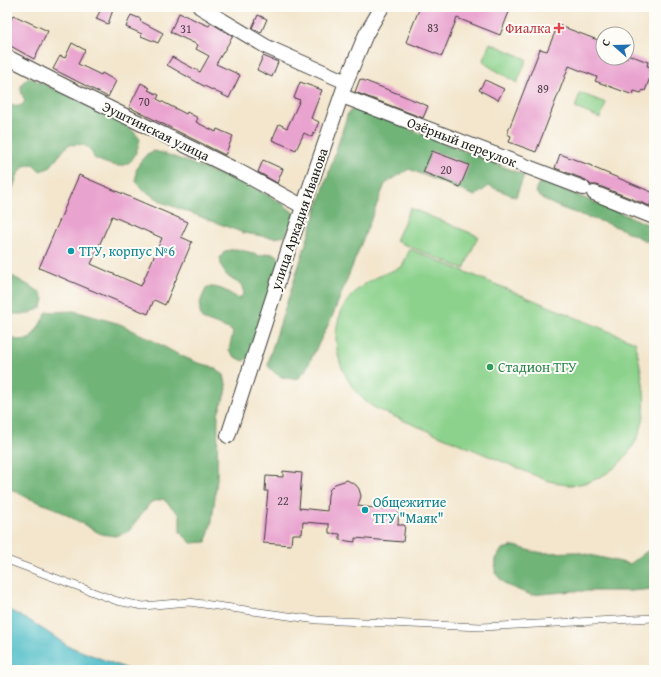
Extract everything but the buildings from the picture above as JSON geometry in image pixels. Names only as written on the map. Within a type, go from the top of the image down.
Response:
[{"type":"street","points":[[200,7],[266,47],[346,82]]},
{"type":"street","name":"улица Аркадия Иванова","points":[[228,436],[289,248],[346,82],[366,34],[382,7]]},
{"type":"street","name":"Эуштинская улица","points":[[7,56],[64,86],[240,172],[304,206]]},
{"type":"street","name":"Озёрный переулок","points":[[342,96],[588,190],[654,217]]},
{"type":"lane","points":[[7,560],[117,601],[143,606],[189,602],[317,620],[481,627],[654,618]]},
{"type":"green space","points":[[490,43],[527,59],[517,83],[487,65],[483,60]]},
{"type":"green space","points":[[29,77],[98,110],[132,130],[140,139],[134,157],[124,165],[112,165],[94,158],[87,147],[77,144],[68,145],[49,168],[40,171],[33,164],[24,166],[17,176],[9,200],[7,201],[7,104],[19,106],[23,104],[25,101],[21,88],[23,82]]},
{"type":"green space","points":[[580,93],[606,103],[600,118],[575,108]]},
{"type":"green space","points":[[352,109],[359,109],[524,175],[516,197],[489,186],[475,196],[409,169],[385,184],[332,317],[306,369],[299,378],[290,379],[275,373],[268,366],[270,355],[348,113]]},
{"type":"green space","points":[[154,151],[177,158],[246,185],[276,200],[294,213],[292,223],[285,236],[275,238],[244,233],[164,203],[142,189],[136,181],[136,171],[140,162],[147,154]]},
{"type":"green space","points":[[539,183],[548,183],[654,227],[654,244],[619,228],[552,204],[537,194],[536,188]]},
{"type":"green space","points":[[410,208],[478,236],[464,269],[396,241]]},
{"type":"green space","points":[[236,249],[260,256],[268,253],[277,255],[280,262],[250,356],[244,361],[235,357],[229,350],[233,332],[229,329],[202,319],[200,310],[201,299],[207,287],[220,289],[239,299],[244,293],[241,284],[232,280],[226,274],[222,268],[220,258],[225,251]]},
{"type":"green space","name":"Стадион ТГУ","points":[[410,249],[635,342],[644,392],[645,402],[643,421],[634,445],[617,465],[607,473],[583,483],[570,485],[546,480],[381,411],[363,399],[351,385],[339,358],[336,344],[340,316],[346,303],[356,291],[366,283],[402,267]]},
{"type":"green space","points":[[7,273],[40,292],[44,299],[42,307],[28,314],[7,314]]},
{"type":"green space","points":[[74,311],[120,324],[179,355],[198,363],[211,366],[224,375],[227,389],[218,414],[217,479],[212,521],[206,542],[191,543],[180,532],[180,515],[163,499],[151,502],[128,532],[115,536],[101,534],[56,509],[26,497],[7,487],[7,335],[17,340],[30,339],[47,312]]},
{"type":"green space","points":[[515,546],[544,553],[576,552],[630,564],[654,546],[654,589],[630,591],[574,591],[531,595],[506,585],[495,573],[496,559],[502,549]]},
{"type":"water","points":[[7,609],[32,622],[68,646],[130,670],[7,670]]},
{"type":"place","name":"Фиалка","points":[[559,28]]},
{"type":"place","name":"ТГУ, корпус №6","points":[[71,251]]},
{"type":"place","name":"Стадион ТГУ","points":[[490,367]]},
{"type":"place","name":"Общежитие ТГУ \"Маяк\"","points":[[365,510]]}]
